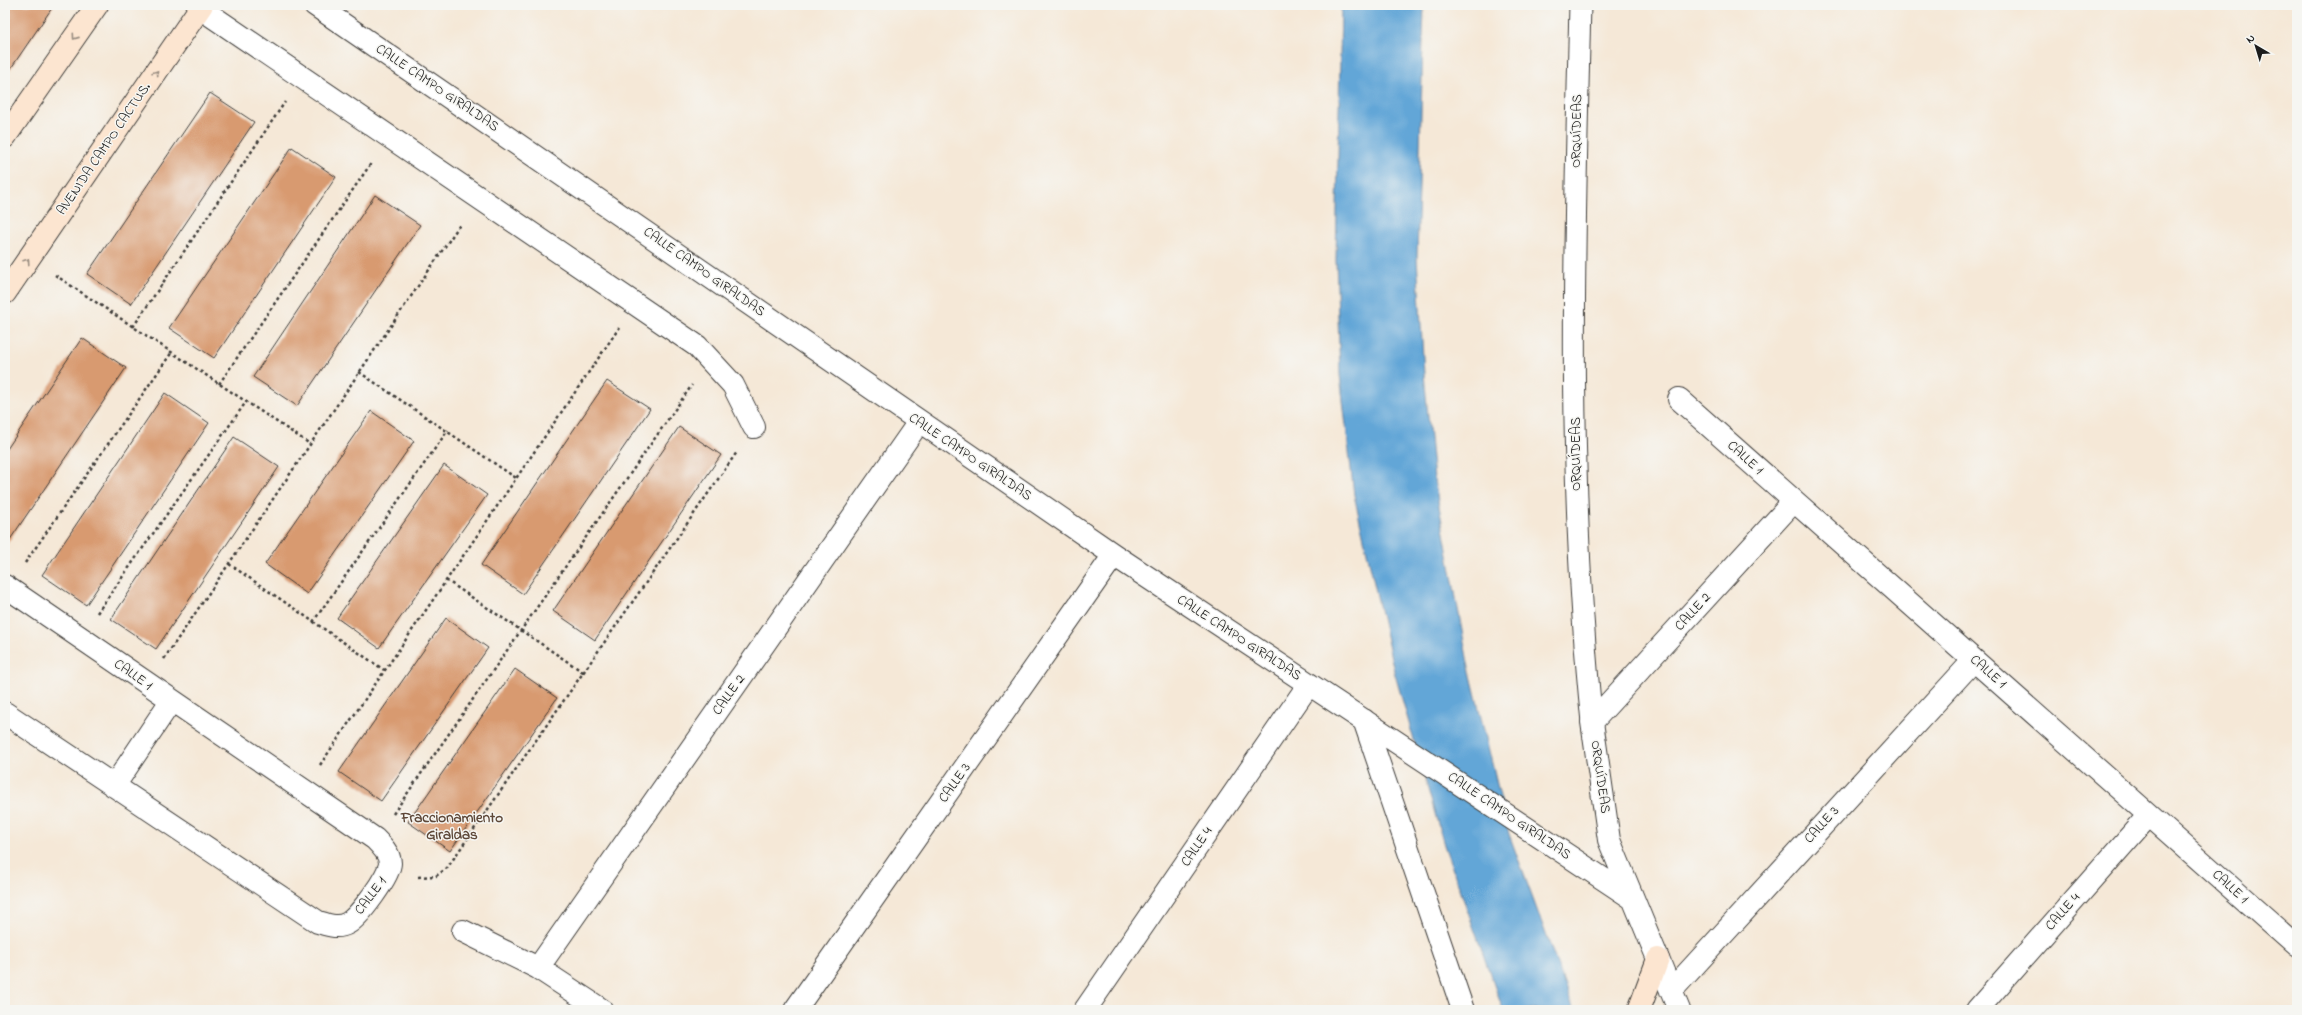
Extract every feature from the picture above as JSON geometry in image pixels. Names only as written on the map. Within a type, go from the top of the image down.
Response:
[{"type":"street","points":[[5,137],[97,5]]},
{"type":"street","name":"CALLE CAMPO GIRALDAS","points":[[315,5],[565,175],[919,422],[1114,555],[1632,898]]},
{"type":"street","points":[[201,7],[302,78],[697,346],[732,385],[754,427]]},
{"type":"street","name":"AVENIDA CAMPO CACTUS.","points":[[5,293],[201,7]]},
{"type":"street","name":"CALLE 1","points":[[1679,399],[2297,946]]},
{"type":"street","name":"CALLE 2","points":[[538,968],[919,422]]},
{"type":"street","name":"CALLE 2","points":[[1592,722],[1794,501]]},
{"type":"street","name":"CALLE 3","points":[[795,1010],[1114,555]]},
{"type":"street","name":"CALLE 1","points":[[5,713],[318,922],[334,927],[348,924],[388,874],[390,862],[385,850],[375,840],[6,588]]},
{"type":"street","name":"CALLE 3","points":[[1675,1001],[1974,660]]},
{"type":"street","name":"CALLE 4","points":[[1085,1010],[1309,684]]},
{"type":"street","points":[[114,786],[171,701]]},
{"type":"street","points":[[1364,720],[1463,1010]]},
{"type":"street","name":"ORQUÍDEAS","points":[[1592,722],[1609,840],[1675,1001]]},
{"type":"street","name":"CALLE 4","points":[[1977,1010],[2149,815]]},
{"type":"street","points":[[463,931],[538,968],[602,1010]]},
{"type":"street","points":[[1639,1010],[1658,959]]},
{"type":"lane","name":"ORQUÍDEAS","points":[[1580,5],[1576,171],[1575,490],[1584,647],[1592,722]]},
{"type":"path","points":[[133,327],[302,78]]},
{"type":"path","points":[[219,384],[390,137]]},
{"type":"path","points":[[147,684],[478,198]]},
{"type":"path","points":[[29,258],[310,444]]},
{"type":"path","points":[[302,790],[635,304]]},
{"type":"path","points":[[6,588],[172,352]]},
{"type":"path","points":[[375,840],[710,359]]},
{"type":"path","points":[[359,372],[448,430],[516,478]]},
{"type":"path","points":[[80,638],[246,402]]},
{"type":"path","points":[[388,874],[423,878],[436,876],[447,868],[754,427]]},
{"type":"path","points":[[313,622],[448,430]]},
{"type":"path","points":[[229,564],[384,670]]},
{"type":"path","points":[[446,580],[583,672]]},
{"type":"water","points":[[1341,5],[1424,5],[1417,258],[1424,374],[1434,479],[1468,663],[1509,834],[1574,1010],[1503,1010],[1444,845],[1394,671],[1354,495],[1340,375],[1336,260]]},
{"type":"building","points":[[5,5],[54,5],[5,77]]},
{"type":"building","points":[[210,93],[254,122],[131,304],[87,274]]},
{"type":"building","points":[[292,147],[336,177],[214,358],[169,328]]},
{"type":"building","points":[[375,195],[420,225],[297,406],[253,377]]},
{"type":"building","points":[[82,338],[126,368],[5,547],[5,452]]},
{"type":"building","points":[[607,381],[650,409],[523,594],[481,565]]},
{"type":"building","points":[[165,393],[209,423],[86,605],[42,575]]},
{"type":"building","points":[[371,411],[414,441],[307,594],[265,564]]},
{"type":"building","points":[[679,427],[721,455],[595,640],[553,611]]},
{"type":"building","points":[[234,437],[279,467],[156,649],[111,619]]},
{"type":"building","points":[[444,465],[487,495],[379,648],[337,618]]},
{"type":"building","points":[[446,618],[488,648],[381,801],[339,772]]},
{"type":"building","points":[[515,669],[557,698],[450,851],[408,822]]},
{"type":"district","name":"Fraccionamiento Giraldas","points":[[452,826]]}]
